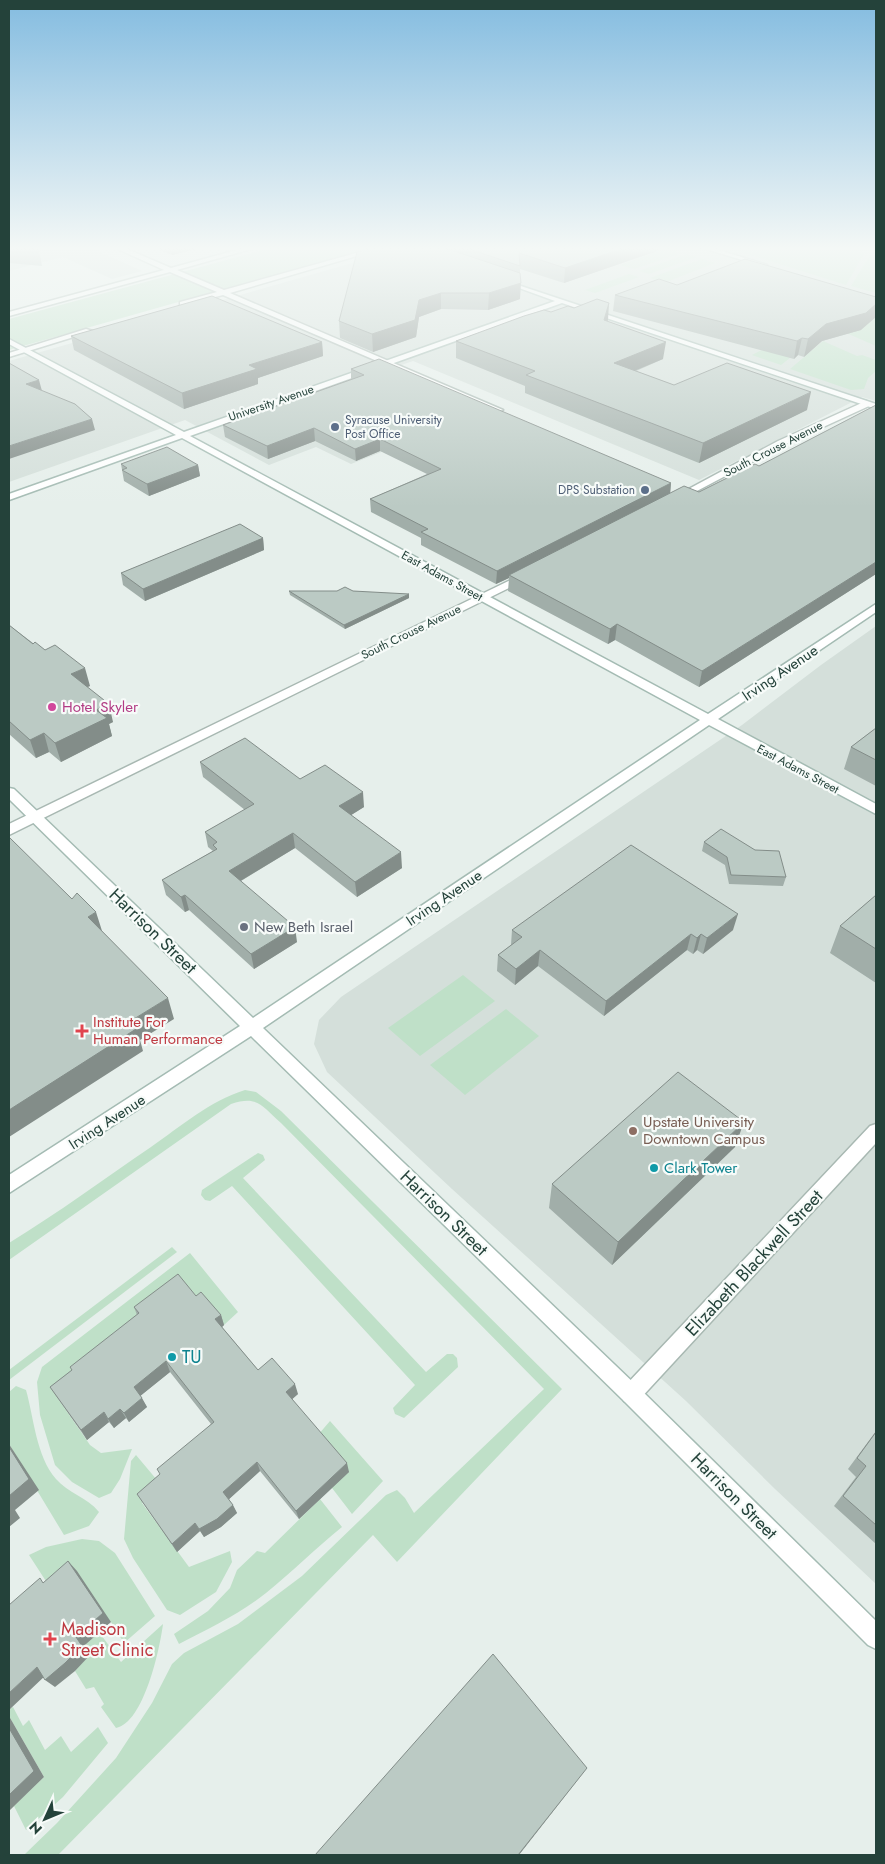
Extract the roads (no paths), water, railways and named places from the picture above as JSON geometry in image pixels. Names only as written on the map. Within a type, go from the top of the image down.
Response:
[{"type":"street","points":[[9,355],[81,333]]},
{"type":"street","points":[[319,333],[509,414]]},
{"type":"street","name":"University Avenue","points":[[9,497],[470,333]]},
{"type":"street","points":[[656,333],[871,405]]},
{"type":"street","name":"East Adams Street","points":[[9,341],[876,810]]},
{"type":"street","name":"South Crouse Avenue","points":[[664,505],[684,490],[781,443],[871,405]]},
{"type":"street","name":"South Crouse Avenue","points":[[9,830],[536,570]]},
{"type":"street","name":"Irving Avenue","points":[[9,1185],[252,1027],[710,721],[876,607]]},
{"type":"street","name":"Harrison Street","points":[[9,792],[631,1394],[876,1637]]},
{"type":"street","name":"Elizabeth Blackwell Street","points":[[631,1394],[876,1131]]},
{"type":"place","name":"Syracuse University Post Office","points":[[335,427]]},
{"type":"place","name":"DPS Substation","points":[[645,490]]},
{"type":"place","name":"Hotel Skyler","points":[[52,707]]},
{"type":"place","name":"New Beth Israel","points":[[244,927]]},
{"type":"place","name":"Institute For Human Performance","points":[[82,1031]]},
{"type":"place","name":"Upstate University Downtown Campus","points":[[633,1131]]},
{"type":"place","name":"Clark Tower","points":[[654,1168]]},
{"type":"place","name":"TU","points":[[172,1357]]},
{"type":"place","name":"Madison Street Clinic","points":[[50,1639]]}]
